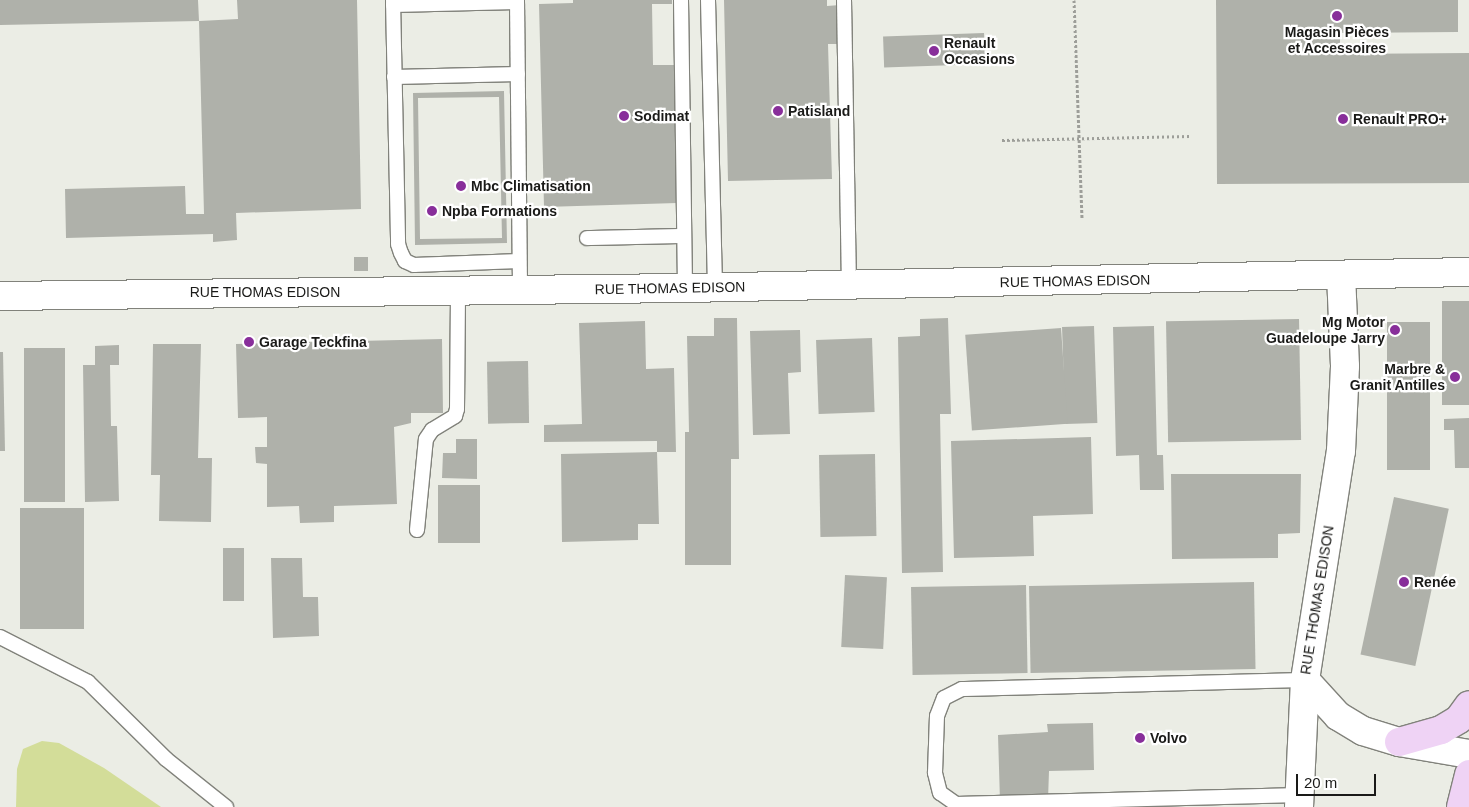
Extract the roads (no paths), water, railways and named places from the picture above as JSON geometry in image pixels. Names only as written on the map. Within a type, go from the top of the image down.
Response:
[{"type":"main road","points":[[1399,742],[1441,730],[1459,719],[1469,705]]},
{"type":"main road","points":[[1461,807],[1469,774]]},
{"type":"street","name":"RUE THOMAS EDISON","points":[[0,296],[715,288],[1469,272]]},
{"type":"street","name":"RUE THOMAS EDISON","points":[[1299,801],[1305,680],[1341,451],[1345,366],[1340,274]]},
{"type":"street","points":[[1305,680],[1338,716],[1363,731],[1399,742],[1469,754]]},
{"type":"lane","points":[[681,0],[685,288]]},
{"type":"lane","points":[[708,0],[715,288]]},
{"type":"lane","points":[[844,0],[849,285]]},
{"type":"lane","points":[[519,261],[414,265],[405,261],[398,244],[393,3],[517,1],[520,290]]},
{"type":"lane","points":[[394,77],[518,74]]},
{"type":"lane","points":[[587,238],[684,236]]},
{"type":"lane","points":[[417,530],[426,439],[432,430],[455,416],[457,408],[458,291]]},
{"type":"lane","points":[[0,637],[88,682],[166,759],[226,807]]},
{"type":"lane","points":[[1299,801],[956,804],[940,793],[935,773],[937,716],[944,698],[962,688],[1305,680]]},
{"type":"place","name":"Magasin Pièces et Accessoires","points":[[1337,16]]},
{"type":"place","name":"Renault Occasions","points":[[934,51]]},
{"type":"place","name":"Patisland","points":[[778,111]]},
{"type":"place","name":"Sodimat","points":[[624,116]]},
{"type":"place","name":"Renault PRO+","points":[[1343,119]]},
{"type":"place","name":"Mbc Climatisation","points":[[461,186]]},
{"type":"place","name":"Npba Formations","points":[[432,211]]},
{"type":"place","name":"Mg Motor Guadeloupe Jarry","points":[[1395,330]]},
{"type":"place","name":"Garage Teckfina","points":[[249,342]]},
{"type":"place","name":"Marbre & Granit Antilles","points":[[1455,377]]},
{"type":"place","name":"Renée","points":[[1404,582]]},
{"type":"place","name":"Volvo","points":[[1140,738]]}]
